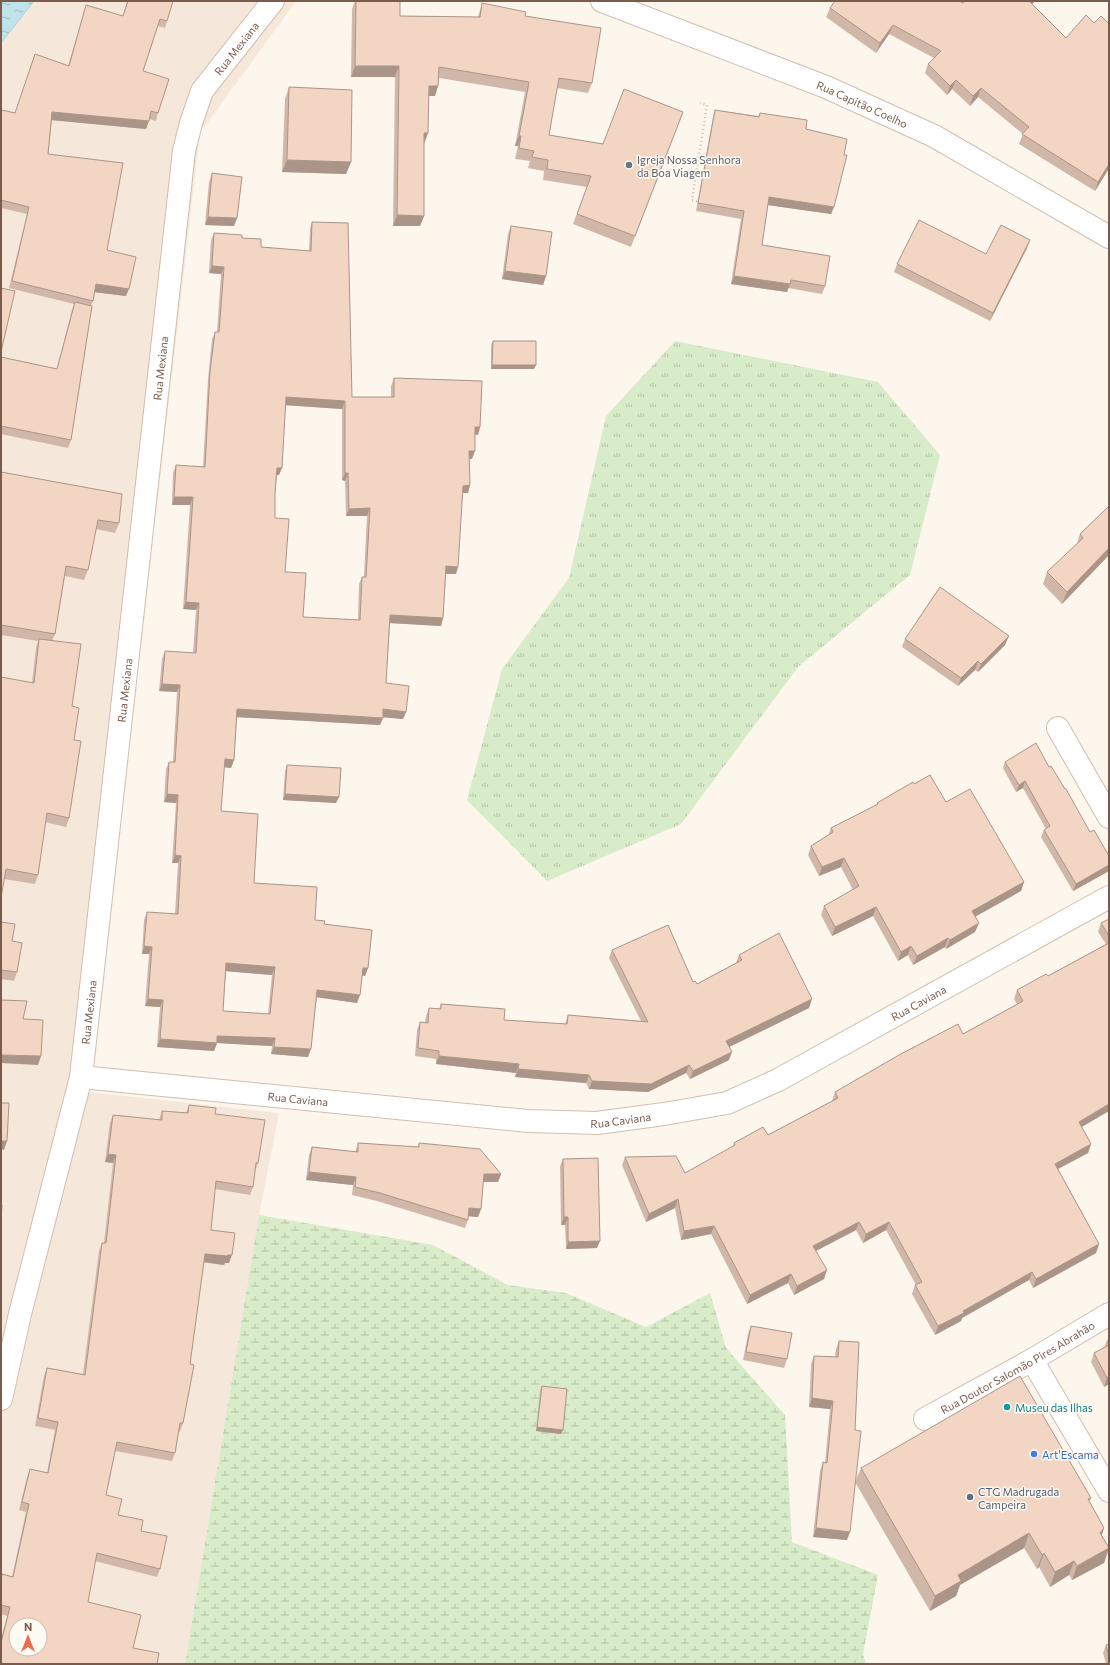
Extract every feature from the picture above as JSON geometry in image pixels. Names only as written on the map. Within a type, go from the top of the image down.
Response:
[{"type":"street","name":"Rua Mexiana","points":[[1,1399],[20,1314],[81,1077],[184,151],[190,123],[202,90],[273,1]]},
{"type":"street","name":"Rua Capitão Coelho","points":[[602,1],[826,87],[934,136],[1109,237]]},
{"type":"street","points":[[1058,728],[1109,817]]},
{"type":"street","name":"Rua Caviana","points":[[81,1077],[528,1122],[597,1122],[664,1114],[727,1103],[778,1080],[1109,898]]},
{"type":"street","name":"Rua Doutor Salomão Pires Abrahão","points":[[925,1419],[1032,1360],[1109,1314]]},
{"type":"street","points":[[1032,1360],[1109,1491]]},
{"type":"path","points":[[697,201],[692,200],[707,105],[700,103]]},
{"type":"shaded area","points":[[34,1],[296,1],[200,133],[89,1092],[279,1113],[259,1215],[185,1664],[1,1664],[1,43]]},
{"type":"green space","points":[[675,341],[878,382],[940,455],[910,575],[799,666],[681,824],[547,881],[467,800],[502,669],[569,578],[606,416]]},
{"type":"green space","points":[[259,1215],[433,1245],[508,1285],[566,1293],[646,1327],[710,1293],[726,1348],[785,1415],[792,1542],[878,1575],[863,1654],[866,1664],[185,1664]]},
{"type":"water","points":[[1,1],[34,1],[1,43]]},
{"type":"building","points":[[128,1],[173,1],[167,21],[160,19],[143,71],[169,79],[158,113],[151,111],[149,121],[52,112],[48,154],[123,163],[107,250],[136,257],[129,289],[96,284],[93,301],[12,281],[29,207],[1,200],[1,112],[2,110],[15,113],[35,54],[69,66],[86,5],[123,16]]},
{"type":"building","points":[[356,1],[400,1],[400,16],[480,17],[482,3],[526,12],[525,16],[601,28],[592,83],[559,78],[549,135],[603,144],[624,89],[683,112],[635,236],[577,214],[591,176],[547,169],[548,160],[532,157],[534,151],[519,148],[521,136],[519,136],[529,82],[439,67],[438,86],[429,86],[428,133],[424,133],[424,216],[397,215],[399,66],[355,66]]},
{"type":"building","points":[[835,1],[959,1],[963,3],[964,1],[1029,1],[1066,38],[1086,15],[1094,23],[1101,16],[1109,24],[1109,164],[1098,182],[1022,134],[1029,127],[981,88],[973,96],[956,80],[950,86],[928,64],[941,51],[893,25],[880,43],[830,8]]},
{"type":"building","points":[[289,87],[352,90],[351,162],[287,160]]},
{"type":"building","points":[[715,110],[759,117],[760,113],[807,120],[806,129],[847,139],[844,155],[847,155],[834,207],[769,197],[762,245],[830,256],[825,286],[791,280],[790,284],[734,276],[744,211],[698,203]]},
{"type":"building","points":[[212,173],[242,177],[237,218],[208,217]]},
{"type":"building","points":[[919,220],[986,254],[1001,225],[1030,240],[993,313],[897,264]]},
{"type":"building","points":[[312,222],[348,223],[352,397],[394,397],[394,378],[482,381],[480,427],[475,427],[475,451],[469,451],[470,485],[463,486],[458,567],[446,566],[443,618],[390,615],[386,683],[409,686],[406,712],[383,709],[383,718],[237,709],[234,760],[225,759],[221,811],[258,814],[254,883],[317,887],[315,920],[325,921],[324,924],[372,930],[368,968],[363,968],[360,995],[317,990],[311,1049],[274,1047],[275,1038],[217,1036],[217,1043],[160,1039],[163,1000],[148,999],[152,947],[144,946],[147,912],[178,914],[181,856],[175,855],[178,795],[167,794],[169,762],[175,762],[180,685],[162,684],[165,651],[196,653],[199,603],[186,602],[193,497],[174,497],[176,465],[205,467],[210,371],[215,332],[219,332],[224,267],[212,266],[214,233],[242,235],[242,238],[261,239],[261,247],[311,251]],"holes":[[[286,397],[345,401],[345,473],[348,473],[349,509],[370,508],[366,577],[362,577],[360,620],[303,617],[306,573],[285,572],[289,519],[275,518],[275,493],[277,468],[282,468]],[[226,963],[275,967],[270,1014],[223,1011]]]},
{"type":"building","points":[[511,226],[552,232],[546,276],[505,271]]},
{"type":"building","points":[[1,288],[15,291],[1,352]]},
{"type":"building","points":[[75,302],[92,306],[71,440],[1,426],[1,357],[57,369]]},
{"type":"building","points":[[493,341],[536,341],[536,365],[492,365]]},
{"type":"building","points":[[1,472],[122,494],[119,523],[98,520],[88,570],[66,566],[55,634],[1,625]]},
{"type":"building","points":[[1109,506],[1109,548],[1067,592],[1047,572],[1083,538],[1080,534]]},
{"type":"building","points":[[940,587],[1009,636],[981,664],[978,661],[961,678],[905,639]]},
{"type":"building","points":[[39,639],[81,644],[72,706],[79,708],[74,740],[81,741],[69,818],[47,813],[38,875],[6,869],[1,898],[1,677],[34,683]]},
{"type":"building","points":[[1036,743],[1049,767],[1051,766],[1066,789],[1090,832],[1094,830],[1109,856],[1109,865],[1076,884],[1044,830],[1050,826],[1025,781],[1019,785],[1005,762]]},
{"type":"building","points":[[287,765],[341,768],[339,797],[285,794]]},
{"type":"building","points":[[930,775],[946,802],[970,789],[1024,882],[972,911],[979,923],[950,940],[948,938],[917,956],[911,946],[901,952],[876,907],[835,927],[824,906],[859,886],[844,858],[822,867],[811,846],[833,832],[831,828],[878,804],[877,803],[913,782],[914,784]]},
{"type":"building","points":[[1109,919],[1109,936],[1101,923]]},
{"type":"building","points":[[1,922],[15,924],[12,941],[22,943],[17,972],[1,970]]},
{"type":"building","points":[[668,925],[693,982],[695,981],[697,984],[742,960],[739,955],[779,933],[812,999],[726,1041],[732,1052],[693,1071],[689,1065],[651,1084],[592,1081],[589,1075],[518,1069],[519,1064],[439,1056],[439,1051],[418,1048],[420,1022],[428,1023],[429,1008],[441,1009],[441,1004],[505,1009],[504,1020],[567,1024],[568,1015],[648,1022],[612,950]]},
{"type":"building","points":[[1109,943],[1109,1104],[1079,1122],[1091,1144],[1055,1164],[1099,1244],[1036,1279],[1032,1272],[963,1311],[964,1313],[938,1326],[915,1285],[922,1282],[889,1222],[866,1234],[859,1222],[813,1246],[827,1270],[797,1286],[791,1274],[750,1295],[714,1226],[684,1231],[678,1199],[649,1214],[625,1157],[676,1156],[685,1173],[735,1145],[734,1143],[763,1127],[768,1135],[838,1098],[835,1092],[899,1055],[958,1024],[963,1034],[1023,1001],[1017,990],[1046,974],[1048,976]]},
{"type":"building","points":[[1,1000],[27,1001],[23,1019],[43,1020],[41,1056],[1,1055]]},
{"type":"building","points":[[1,1103],[9,1103],[7,1141],[1,1141]]},
{"type":"building","points":[[189,1105],[216,1108],[215,1114],[265,1120],[258,1163],[256,1163],[253,1187],[216,1181],[211,1230],[235,1233],[232,1255],[205,1254],[190,1364],[194,1365],[183,1423],[180,1423],[175,1453],[117,1442],[106,1495],[122,1499],[118,1515],[143,1520],[141,1531],[167,1536],[160,1569],[97,1553],[88,1602],[141,1615],[133,1648],[159,1653],[157,1664],[1,1664],[1,1643],[10,1607],[1,1605],[2,1574],[13,1577],[29,1504],[22,1502],[30,1469],[48,1473],[58,1422],[38,1418],[47,1368],[85,1375],[102,1243],[106,1243],[116,1155],[108,1154],[113,1115],[162,1120],[162,1111],[188,1113]]},
{"type":"building","points":[[358,1143],[419,1147],[419,1143],[480,1149],[501,1174],[484,1174],[481,1209],[469,1208],[468,1220],[380,1193],[355,1187],[356,1177],[309,1172],[312,1147],[358,1152]]},
{"type":"building","points":[[598,1158],[600,1241],[568,1242],[568,1217],[564,1217],[563,1159]]},
{"type":"building","points":[[751,1326],[792,1333],[787,1359],[746,1352]]},
{"type":"building","points":[[839,1341],[859,1342],[855,1430],[861,1431],[850,1532],[816,1528],[823,1462],[827,1463],[833,1401],[812,1398],[814,1356],[838,1357]]},
{"type":"building","points":[[1109,1345],[1109,1377],[1107,1378],[1094,1353]]},
{"type":"building","name":"CTG Madrugada Campeira","points":[[1020,1376],[1091,1498],[1088,1499],[1104,1528],[1100,1533],[1109,1548],[1077,1566],[1074,1561],[1055,1572],[1044,1553],[1042,1555],[1029,1533],[958,1575],[961,1581],[935,1596],[861,1468]]},
{"type":"building","points":[[542,1386],[567,1389],[563,1430],[537,1427]]},
{"type":"building","points":[[1109,1644],[1109,1656],[1106,1645]]},
{"type":"place","name":"Igreja Nossa Senhora da Boa Viagem","points":[[629,165]]},
{"type":"place","name":"Museu das Ilhas","points":[[1007,1407]]},
{"type":"place","name":"Art'Escama","points":[[1034,1454]]},
{"type":"place","name":"CTG Madrugada Campeira","points":[[970,1497]]}]
